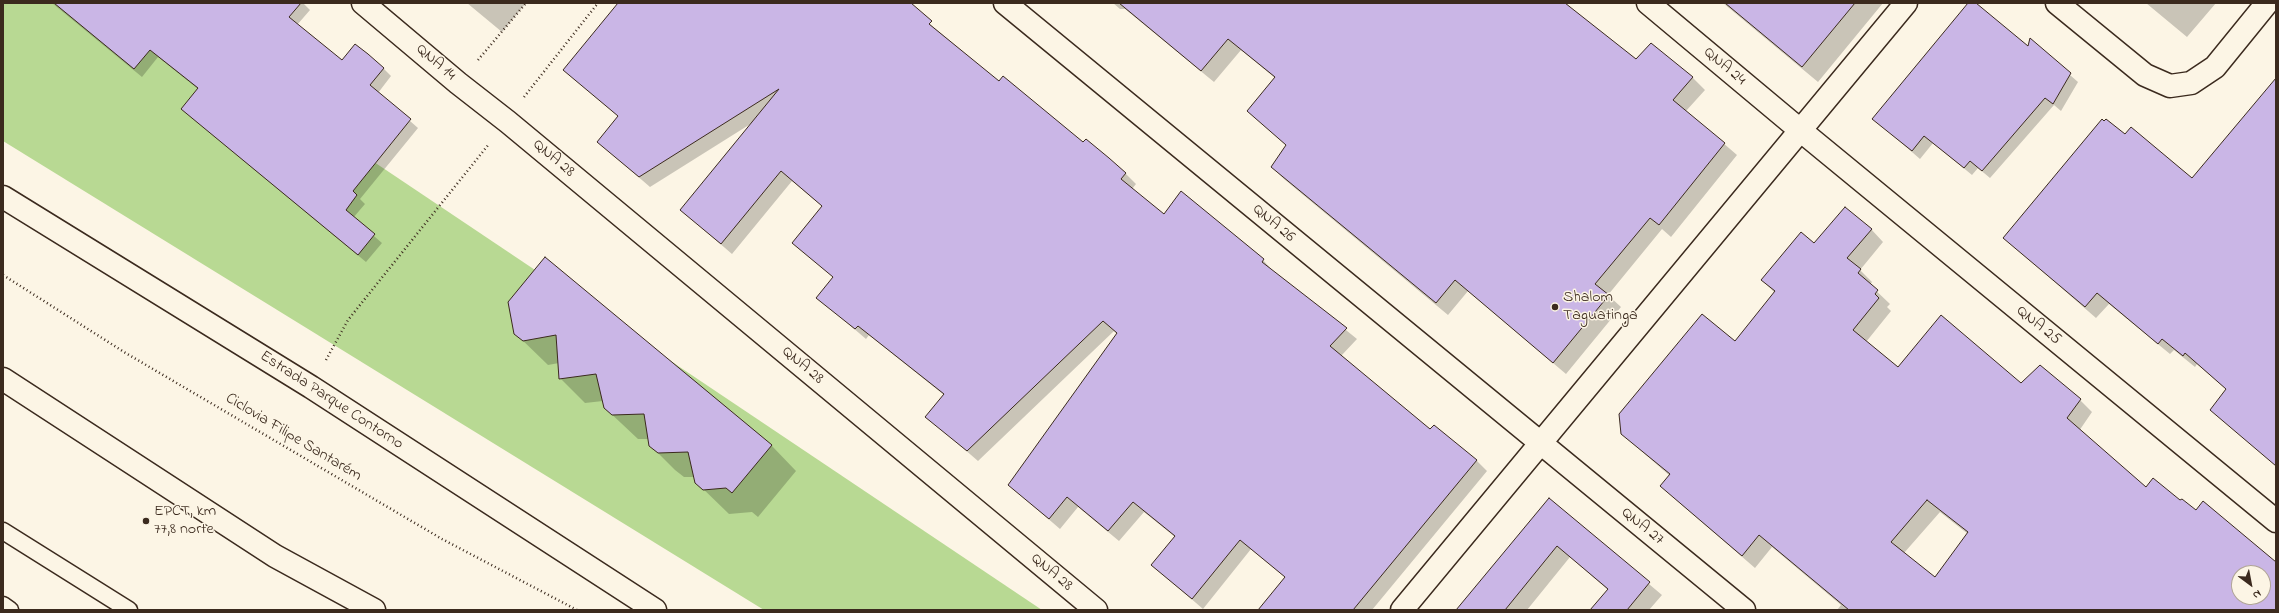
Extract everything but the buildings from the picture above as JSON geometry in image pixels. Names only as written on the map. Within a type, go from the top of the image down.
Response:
[{"type":"main road","name":"QNA 14","points":[[363,3],[458,84],[508,122]]},
{"type":"main road","name":"QNA 26","points":[[1005,3],[1540,444]]},
{"type":"main road","name":"QNA 24","points":[[1648,3],[1800,130]]},
{"type":"main road","points":[[1402,610],[1906,3]]},
{"type":"main road","points":[[2057,3],[2144,75],[2170,86],[2190,83],[2215,67],[2267,3]]},
{"type":"main road","name":"QNA 28","points":[[508,122],[1096,610]]},
{"type":"main road","name":"QNA 25","points":[[1800,130],[2276,521]]},
{"type":"main road","name":"Estrada Parque Contorno","points":[[3,197],[311,387],[655,610]]},
{"type":"main road","points":[[3,379],[275,556],[374,610]]},
{"type":"main road","name":"QNA 27","points":[[1540,444],[1744,610]]},
{"type":"lane","points":[[3,531],[129,610]]},
{"type":"lane","points":[[3,606],[10,610]]},
{"type":"path","points":[[458,84],[526,3]]},
{"type":"path","points":[[311,387],[348,320],[508,122],[527,93],[598,3]]},
{"type":"path","name":"Ciclovia Filipe Santarém","points":[[3,276],[124,352],[442,539],[578,610]]},
{"type":"green space","points":[[3,3],[137,3],[1042,610],[764,610],[3,141]]},
{"type":"place","name":"Shalom Taguatinga","points":[[1555,307]]},
{"type":"place","name":"EPCT, km 77,8 norte","points":[[146,521]]}]
